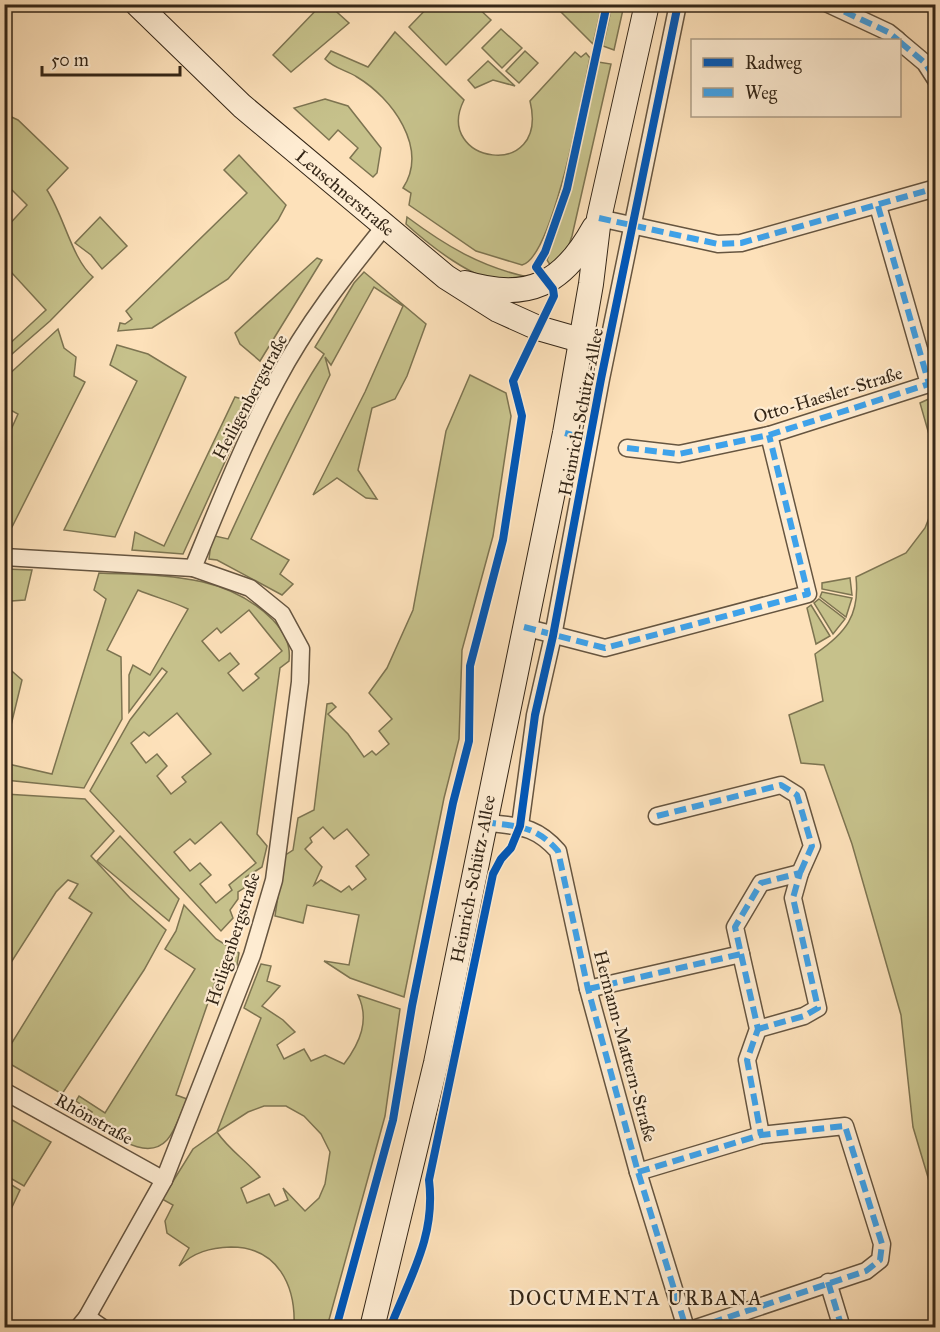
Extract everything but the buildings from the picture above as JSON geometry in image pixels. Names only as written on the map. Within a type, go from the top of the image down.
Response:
[{"type":"main road","name":"Leuschnerstraße","points":[[137,4],[242,106],[446,277],[498,310],[538,328],[580,340]]},
{"type":"main road","name":"Heinrich-Schütz-Allee","points":[[372,1328],[436,1063],[565,433],[599,218],[647,4]]},
{"type":"main road","points":[[446,277],[501,291],[525,290],[548,282],[579,254],[599,218]]},
{"type":"street","name":"Heinrich-Schütz-Allee","points":[[520,826],[535,715],[553,636],[678,4]]},
{"type":"street","points":[[828,4],[888,32],[897,39]]},
{"type":"street","points":[[901,43],[925,63],[936,80]]},
{"type":"street","points":[[599,218],[718,244],[741,243],[936,188]]},
{"type":"street","name":"Otto-Haesler-Straße","points":[[627,448],[680,454],[769,435],[928,384],[878,206]]},
{"type":"street","name":"Heiligenbergstraße","points":[[193,568],[233,470],[277,379],[333,291],[384,227]]},
{"type":"street","points":[[565,433],[591,440]]},
{"type":"street","points":[[524,627],[605,648],[808,594],[769,435]]},
{"type":"street","name":"Heiligenbergstraße","points":[[4,557],[193,568],[250,588],[282,614],[302,649],[300,682],[274,880],[252,955],[164,1180],[83,1322]]},
{"type":"street","points":[[657,816],[781,785],[796,795],[812,846],[800,873],[793,898],[818,1008],[804,1016],[758,1029]]},
{"type":"street","name":"Hermann-Mattern-Straße","points":[[484,822],[520,826],[546,837],[558,851],[588,989],[638,1172],[686,1328]]},
{"type":"street","points":[[761,1135],[747,1060],[758,1029],[735,927],[760,884],[800,873]]},
{"type":"street","points":[[588,989],[741,954]]},
{"type":"street","name":"Rhönstraße","points":[[4,1091],[164,1180]]},
{"type":"street","points":[[638,1172],[761,1135],[845,1126],[882,1244],[880,1260],[866,1271],[696,1328]]},
{"type":"street","points":[[828,1282],[842,1328]]},
{"type":"street","points":[[83,1322],[103,1328]]},
{"type":"shaded area","points":[[431,4],[475,5],[491,20],[446,65],[409,27]]},
{"type":"shaded area","points":[[321,5],[329,5],[349,23],[291,72],[273,55]]},
{"type":"shaded area","points":[[554,5],[602,5],[593,44]]},
{"type":"shaded area","points":[[612,5],[624,5],[614,50],[603,46]]},
{"type":"shaded area","points":[[501,29],[522,48],[502,68],[482,48]]},
{"type":"shaded area","points":[[395,32],[464,100],[458,121],[464,138],[476,150],[492,155],[509,153],[524,144],[532,127],[530,101],[575,52],[581,57],[586,53],[590,58],[574,137],[555,205],[545,234],[534,255],[522,265],[476,251],[409,205],[411,193],[403,188],[410,173],[412,157],[403,125],[383,98],[370,86],[325,59],[331,51],[368,67]]},
{"type":"shaded area","points":[[525,51],[538,63],[519,83],[506,71]]},
{"type":"shaded area","points":[[488,61],[515,86],[493,80],[475,88],[468,80]]},
{"type":"shaded area","points":[[598,62],[611,64],[572,236],[566,253],[552,268],[547,260],[571,190]]},
{"type":"shaded area","points":[[325,99],[348,106],[381,148],[377,173],[373,177],[350,158],[358,148],[338,130],[329,140],[294,108]]},
{"type":"shaded area","points":[[5,114],[18,120],[68,168],[47,190],[79,259],[93,277],[50,321],[5,360],[5,348],[46,310],[12,273],[5,280],[5,229],[27,205],[5,183]]},
{"type":"shaded area","points":[[239,155],[286,205],[278,220],[228,279],[152,328],[118,331],[120,323],[125,324],[132,319],[126,311],[247,193],[224,170]]},
{"type":"shaded area","points":[[100,217],[127,246],[102,269],[91,255],[75,243]]},
{"type":"shaded area","points":[[407,217],[464,254],[511,273],[528,277],[506,282],[480,276],[439,251],[415,232],[406,224]]},
{"type":"shaded area","points":[[317,258],[322,260],[260,361],[240,344],[235,333]]},
{"type":"shaded area","points":[[364,272],[426,324],[407,376],[395,399],[372,408],[358,470],[377,499],[366,498],[337,478],[313,495],[365,392],[403,306],[374,287],[331,365],[325,357],[330,375],[251,539],[289,560],[280,574],[293,584],[282,595],[217,560],[209,559],[211,543],[215,536],[228,539],[285,421],[324,354],[315,347],[354,283]]},
{"type":"shaded area","points":[[58,329],[64,348],[76,357],[74,376],[85,382],[12,527],[5,527],[5,443],[18,414],[5,407],[5,378]]},
{"type":"shaded area","points":[[117,345],[148,354],[186,377],[115,537],[64,530],[137,381],[110,365]]},
{"type":"shaded area","points":[[470,375],[506,393],[511,416],[493,536],[462,650],[459,739],[444,798],[404,997],[350,978],[324,961],[349,965],[359,915],[307,905],[303,923],[275,916],[284,856],[293,850],[298,818],[314,810],[327,704],[332,703],[336,707],[328,714],[348,734],[364,757],[372,751],[376,755],[389,744],[379,731],[392,719],[369,693],[387,668],[413,610],[446,431]],"holes":[[[323,827],[334,839],[347,829],[369,855],[356,866],[366,879],[352,890],[349,886],[341,892],[321,880],[314,885],[322,867],[305,849],[312,842],[310,838]]]},
{"type":"shaded area","points":[[235,397],[242,399],[249,409],[183,554],[132,550],[135,532],[164,546]]},
{"type":"shaded area","points":[[933,397],[935,400],[935,436],[930,438],[920,403]]},
{"type":"shaded area","points":[[935,503],[936,1193],[933,1194],[913,1127],[901,1015],[852,844],[824,765],[801,763],[789,715],[823,701],[815,654],[835,638],[849,622],[856,602],[856,577],[906,553],[925,528]]},
{"type":"shaded area","points":[[5,569],[32,570],[25,600],[11,601],[5,629]]},
{"type":"shaded area","points":[[99,573],[169,577],[213,585],[254,604],[273,620],[286,639],[289,661],[280,668],[257,834],[267,846],[262,867],[246,877],[244,888],[238,892],[238,899],[230,910],[233,918],[221,931],[90,791],[130,720],[167,672],[162,668],[129,712],[129,675],[133,665],[150,675],[188,609],[138,590],[107,650],[121,657],[122,719],[84,788],[5,780],[4,763],[52,774],[106,599],[94,590]],"holes":[[[249,610],[282,651],[255,674],[259,678],[243,691],[228,673],[239,664],[230,653],[219,661],[202,641],[217,628],[221,633]],[[177,713],[211,754],[182,777],[186,782],[171,794],[157,776],[167,766],[157,754],[146,763],[131,743],[144,732],[149,736]],[[221,822],[256,863],[229,885],[232,890],[216,903],[200,884],[211,875],[200,863],[190,871],[174,852],[190,839],[195,844]]]},
{"type":"shaded area","points":[[850,578],[852,595],[822,589],[822,583]]},
{"type":"shaded area","points":[[822,592],[852,598],[846,617],[820,597]]},
{"type":"shaded area","points":[[819,599],[845,619],[833,634],[814,603]]},
{"type":"shaded area","points":[[811,605],[830,636],[816,644],[807,608]]},
{"type":"shaded area","points":[[5,665],[22,680],[5,750]]},
{"type":"shaded area","points":[[5,794],[85,799],[114,831],[91,856],[130,898],[166,930],[144,970],[62,1094],[5,1061],[5,1054],[92,913],[69,898],[78,884],[68,880],[56,892],[5,972]]},
{"type":"shaded area","points":[[120,836],[179,899],[169,921],[97,861]]},
{"type":"shaded area","points":[[184,905],[216,939],[239,953],[237,965],[220,968],[176,1095],[187,1099],[173,1131],[167,1140],[158,1146],[138,1147],[87,1121],[92,1112],[76,1101],[79,1096],[105,1113],[195,969],[165,949],[176,931]]},
{"type":"shaded area","points":[[261,964],[271,966],[267,981],[280,986],[262,1006],[283,1020],[295,1032],[277,1045],[284,1059],[304,1049],[311,1061],[325,1055],[344,1064],[355,1048],[362,1031],[362,1004],[358,995],[400,1009],[385,1116],[327,1327],[294,1327],[292,1297],[287,1284],[281,1272],[261,1254],[247,1249],[216,1248],[197,1254],[179,1266],[189,1248],[167,1233],[165,1221],[173,1205],[162,1199],[193,1149],[217,1132],[261,1018],[244,1008]],"holes":[[[264,1106],[286,1106],[304,1116],[321,1134],[330,1152],[325,1184],[319,1198],[305,1211],[283,1188],[288,1200],[275,1206],[269,1194],[247,1203],[241,1188],[260,1177],[217,1132],[248,1112]]]},
{"type":"shaded area","points":[[5,1116],[51,1142],[24,1186],[5,1175],[5,1140],[11,1128],[5,1124]]},
{"type":"shaded area","points":[[5,1181],[20,1190],[5,1222]]},
{"type":"marked path","points":[[828,4],[888,32],[897,39]]},
{"type":"marked path","points":[[901,43],[925,63],[936,80]]},
{"type":"marked path","points":[[599,218],[718,244],[741,243],[936,188]]},
{"type":"marked path","points":[[627,448],[679,454],[769,435],[929,384],[878,206]]},
{"type":"marked path","points":[[565,433],[591,440]]},
{"type":"marked path","points":[[524,627],[605,648],[808,594],[769,435]]},
{"type":"marked path","points":[[657,816],[781,785],[797,795],[812,846],[800,873]]},
{"type":"marked path","points":[[484,822],[516,826],[533,831],[558,851],[588,989],[638,1172],[686,1328]]},
{"type":"marked path","points":[[588,989],[741,954],[735,927],[761,883],[800,873],[793,898],[818,1008],[804,1016],[758,1029]]},
{"type":"marked path","points":[[741,954],[758,1029],[747,1060],[761,1135]]},
{"type":"marked path","points":[[638,1172],[761,1135],[845,1126],[882,1244],[880,1260],[866,1271],[696,1328]]},
{"type":"marked path","points":[[828,1282],[842,1328]]},
{"type":"cycle path","points":[[336,1328],[393,1120],[412,1006],[453,803],[469,741],[470,666],[503,540],[522,416],[513,381],[554,296],[553,289],[536,267],[545,252],[567,189],[607,4]]},
{"type":"cycle path","points":[[390,1328],[413,1274],[425,1238],[429,1220],[429,1180],[493,874],[501,859],[511,848],[520,826],[535,715],[553,636],[601,379],[678,4]]},
{"type":"district","name":"DOCUMENTA URBANA","points":[[636,1298]]}]
